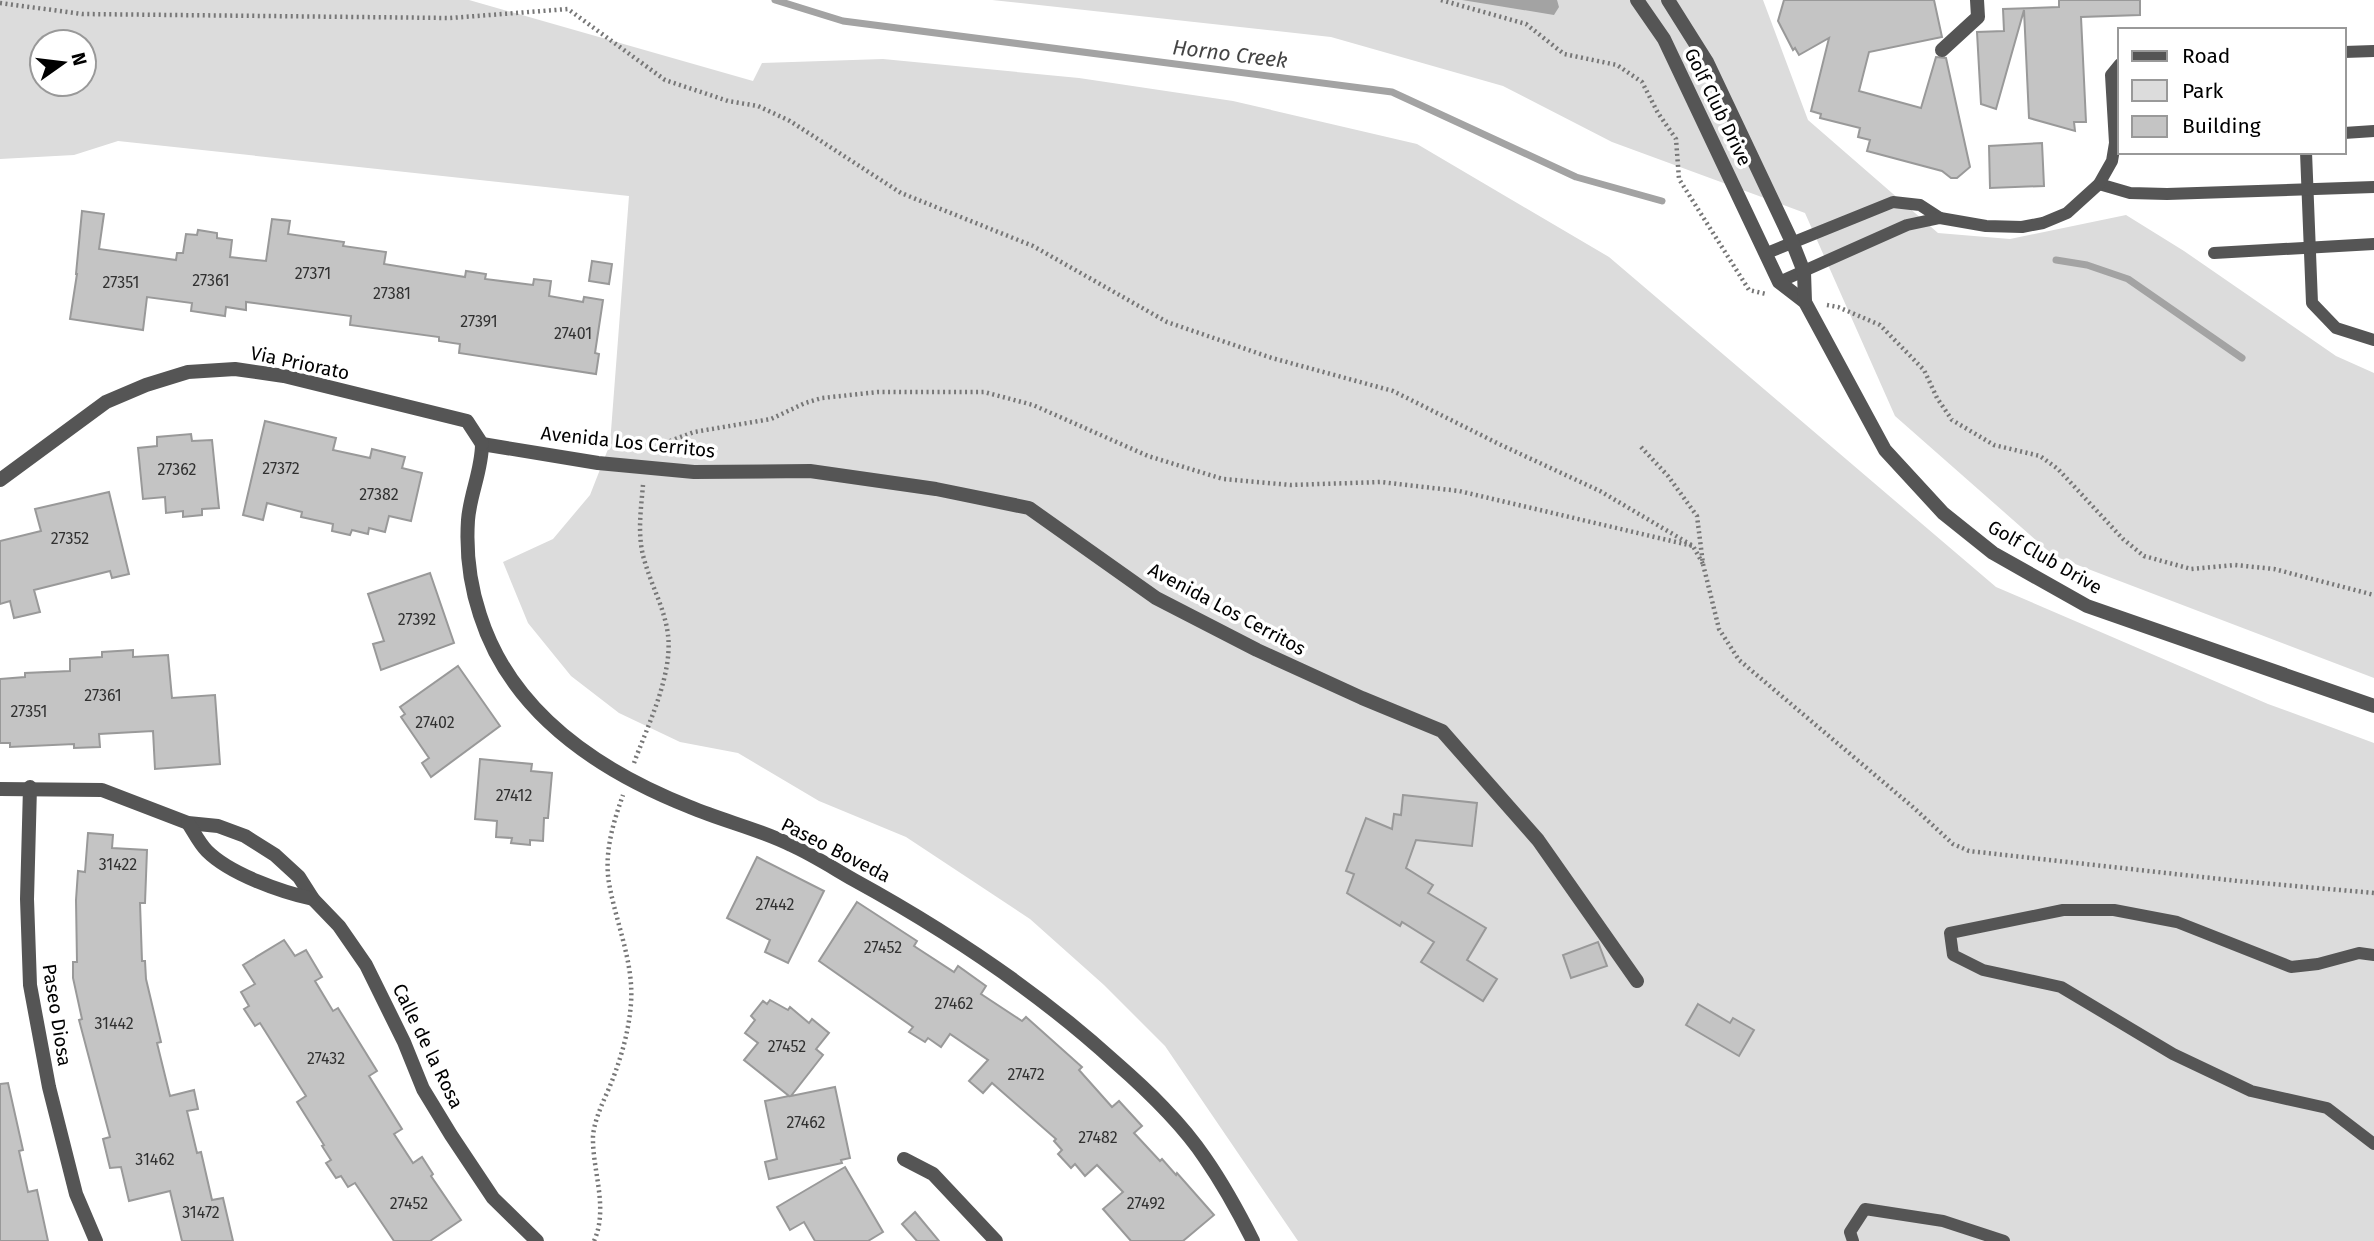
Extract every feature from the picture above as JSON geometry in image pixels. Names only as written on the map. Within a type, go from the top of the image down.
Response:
[{"type":"street","name":"Golf Club Drive","points":[[1637,0],[1664,39],[1779,282],[1805,302],[1885,450],[1943,513],[1993,553],[2087,606],[2374,706]]},
{"type":"street","name":"Golf Club Drive","points":[[1668,0],[1707,62],[1793,244],[1804,272],[1805,302]]},
{"type":"street","points":[[1942,50],[1978,17],[1978,0]]},
{"type":"street","name":"Via Priorato","points":[[0,480],[106,402],[146,385],[188,372],[235,369],[284,376],[467,421],[482,443]]},
{"type":"street","name":"Paseo Boveda","points":[[482,443],[482,459],[468,519],[469,566],[480,616],[500,660],[522,694],[551,724],[590,757],[628,780],[690,807],[789,844],[890,900],[992,963],[1089,1038],[1148,1092],[1204,1156],[1253,1241]]},
{"type":"street","name":"Avenida Los Cerritos","points":[[482,443],[598,463],[683,471],[810,471],[936,489],[1028,508],[1156,598],[1257,650],[1442,731],[1538,840],[1637,981]]},
{"type":"street","name":"Calle de la Rosa","points":[[0,789],[30,787],[102,790],[188,823],[218,826],[245,836],[275,855],[299,877],[313,898],[339,926],[366,965],[395,1022],[423,1089],[451,1135],[493,1198],[537,1241]]},
{"type":"street","name":"Paseo Diosa","points":[[30,787],[27,899],[30,985],[49,1087],[76,1194],[96,1241]]},
{"type":"street","points":[[188,823],[206,850],[230,868],[289,894],[313,898]]},
{"type":"street","points":[[904,1159],[933,1174],[996,1241]]},
{"type":"lane","points":[[2346,52],[2374,51]]},
{"type":"lane","points":[[1779,282],[1907,225],[1940,218],[1986,226],[2022,227],[2043,223],[2067,213],[2099,184],[2112,161],[2118,143],[2111,75],[2118,66]]},
{"type":"lane","points":[[2346,133],[2374,131]]},
{"type":"lane","points":[[2306,154],[2312,303],[2336,328],[2374,340]]},
{"type":"lane","points":[[2099,184],[2130,193],[2374,187]]},
{"type":"lane","points":[[1767,253],[1893,202],[1920,205],[1940,218]]},
{"type":"lane","points":[[2214,253],[2374,244]]},
{"type":"lane","points":[[2374,955],[2359,953],[2318,964],[2291,967],[2177,922],[2114,911],[2063,909],[1951,933],[1953,955],[1983,970],[2061,987],[2173,1054],[2251,1091],[2327,1108],[2374,1144]]},
{"type":"lane","points":[[1853,1241],[1850,1232],[1865,1209],[1943,1221],[2004,1241]]},
{"type":"path","points":[[1441,0],[1526,24],[1564,54],[1618,65],[1642,82],[1658,113],[1676,139],[1679,179],[1749,290],[1773,296]]},
{"type":"path","points":[[0,3],[82,14],[422,18],[568,9],[665,80],[729,101],[758,106],[790,121],[901,193],[1033,246],[1167,322],[1272,359],[1392,391],[1601,491],[1693,546],[1703,564]]},
{"type":"path","points":[[1805,302],[1838,307],[1880,325],[1924,370],[1937,398],[1952,420],[1994,445],[2040,456],[2058,469],[2123,539],[2144,556],[2191,569],[2235,565],[2274,569],[2374,595]]},
{"type":"path","points":[[1641,447],[1668,476],[1697,516],[1703,564],[1718,629],[1739,660],[1904,799],[1953,844],[1969,851],[2374,893]]},
{"type":"path","points":[[594,1241],[600,1220],[600,1199],[593,1153],[594,1128],[621,1054],[628,1029],[631,999],[628,966],[608,881],[608,852],[613,826],[628,780]]},
{"type":"green space","points":[[0,0],[469,0],[753,81],[762,63],[883,59],[1079,78],[1233,101],[1417,144],[1609,257],[1996,587],[2268,704],[2374,743],[2374,1241],[1298,1241],[1165,1046],[1104,985],[1030,919],[906,837],[819,801],[738,753],[680,742],[619,713],[571,676],[528,623],[503,562],[553,539],[590,495],[610,444],[629,196],[118,141],[74,155],[0,159]]},
{"type":"green space","points":[[992,0],[1763,0],[1808,120],[1938,233],[2010,239],[2126,215],[2184,251],[2336,356],[2374,373],[2374,678],[2054,556],[1895,416],[1805,213],[1612,142],[1503,86],[1331,37]]},
{"type":"shaded area","points":[[1462,0],[1557,0],[1559,7],[1554,15]]},
{"type":"building","points":[[1784,0],[1934,0],[1942,37],[1869,52],[1859,91],[1921,108],[1936,57],[1946,58],[1970,167],[1957,178],[1951,178],[1942,171],[1867,151],[1870,140],[1858,137],[1860,128],[1820,118],[1821,114],[1811,111],[1829,38],[1799,55],[1795,48],[1793,50],[1778,21]]},
{"type":"building","points":[[2059,0],[2140,0],[2140,15],[2081,17],[2086,122],[2074,122],[2075,131],[2029,118],[2024,10],[1996,109],[1981,104],[1977,32],[2004,31],[2003,9],[2059,7]]},
{"type":"building","points":[[2042,143],[2044,186],[1990,188],[1989,146]]},
{"type":"building","points":[[82,211],[104,214],[99,249],[176,260],[177,253],[183,253],[186,234],[197,235],[198,230],[217,233],[217,238],[232,240],[230,257],[266,261],[272,219],[290,221],[288,234],[344,242],[343,246],[386,252],[384,264],[465,277],[466,271],[486,274],[485,279],[533,285],[534,279],[551,281],[549,296],[583,302],[584,297],[603,300],[595,353],[599,354],[596,374],[459,353],[460,344],[439,341],[439,337],[350,325],[351,316],[246,302],[246,310],[226,307],[225,316],[191,311],[192,303],[147,297],[143,330],[70,319]]},
{"type":"building","points":[[592,261],[612,264],[609,284],[589,281]]},
{"type":"building","points":[[265,421],[336,438],[333,450],[370,458],[372,449],[405,457],[402,468],[422,473],[411,521],[389,516],[385,532],[369,528],[368,534],[352,530],[350,535],[332,531],[333,524],[301,517],[302,512],[267,503],[263,520],[243,515]]},
{"type":"building","points":[[191,434],[192,441],[212,440],[219,508],[202,509],[202,515],[183,517],[183,511],[166,513],[165,497],[143,499],[138,448],[157,446],[157,437]]},
{"type":"building","points":[[109,492],[129,574],[112,578],[110,571],[34,590],[40,612],[14,618],[10,601],[0,604],[0,541],[41,531],[35,509]]},
{"type":"building","points":[[430,573],[454,643],[381,670],[373,644],[384,641],[368,594]]},
{"type":"building","points":[[133,650],[133,657],[168,655],[172,698],[215,695],[220,764],[155,769],[153,731],[99,734],[100,747],[74,748],[74,744],[10,747],[10,743],[0,743],[0,679],[25,677],[25,673],[70,671],[70,659],[102,657],[102,652]]},
{"type":"building","points":[[458,666],[500,726],[431,777],[422,763],[429,758],[401,717],[405,714],[400,707]]},
{"type":"building","points":[[480,759],[532,764],[531,771],[552,773],[543,841],[530,840],[530,845],[511,843],[512,838],[496,837],[497,821],[475,819]]},
{"type":"building","points":[[1403,795],[1477,803],[1472,846],[1416,840],[1406,868],[1433,885],[1428,893],[1486,928],[1467,960],[1497,979],[1483,1001],[1421,962],[1434,942],[1402,922],[1400,926],[1347,893],[1354,874],[1346,871],[1366,818],[1392,829],[1394,814],[1401,815]]},
{"type":"building","points":[[88,833],[113,835],[112,848],[147,850],[145,903],[140,903],[142,961],[145,961],[146,979],[161,1042],[157,1043],[170,1096],[194,1090],[198,1109],[187,1111],[197,1153],[201,1152],[212,1200],[223,1198],[233,1241],[182,1241],[170,1191],[129,1201],[121,1167],[110,1168],[103,1139],[110,1137],[79,1020],[82,1019],[73,978],[73,962],[77,962],[78,871],[85,872]]},
{"type":"building","points":[[757,857],[824,891],[788,963],[765,952],[770,940],[727,918]]},
{"type":"building","points":[[857,902],[917,941],[914,946],[954,972],[958,966],[986,986],[981,994],[1022,1021],[1026,1017],[1082,1067],[1079,1070],[1112,1107],[1119,1101],[1142,1126],[1134,1133],[1160,1161],[1162,1159],[1176,1175],[1177,1173],[1214,1215],[1183,1241],[1131,1241],[1103,1209],[1123,1192],[1097,1165],[1085,1176],[1075,1164],[1071,1168],[1058,1154],[1062,1150],[1054,1141],[1056,1139],[992,1083],[983,1093],[969,1081],[988,1060],[950,1034],[941,1047],[928,1038],[925,1042],[909,1032],[913,1027],[819,961]]},
{"type":"building","points":[[284,940],[295,956],[306,950],[322,977],[315,981],[333,1011],[338,1008],[377,1071],[369,1076],[402,1129],[394,1134],[413,1163],[422,1157],[433,1174],[431,1176],[461,1220],[430,1241],[394,1241],[355,1183],[348,1187],[341,1176],[336,1178],[326,1163],[331,1160],[322,1146],[324,1145],[297,1102],[306,1096],[260,1023],[255,1026],[244,1009],[249,1006],[241,992],[255,984],[243,965]]},
{"type":"building","points":[[1598,942],[1607,966],[1571,978],[1563,955]]},
{"type":"building","points":[[770,1000],[788,1010],[790,1007],[809,1023],[812,1019],[829,1033],[816,1049],[823,1055],[791,1096],[835,1087],[850,1158],[841,1160],[842,1163],[769,1179],[765,1162],[777,1159],[765,1101],[789,1096],[744,1060],[758,1043],[745,1033],[755,1020],[751,1016],[763,1001],[767,1004]]},
{"type":"building","points":[[1698,1004],[1730,1023],[1733,1018],[1754,1030],[1739,1056],[1686,1025]]},
{"type":"building","points":[[8,1083],[23,1150],[19,1151],[28,1192],[37,1190],[48,1241],[0,1241],[0,1084]]},
{"type":"building","points":[[845,1167],[883,1232],[868,1241],[815,1241],[804,1222],[790,1230],[777,1207]]},
{"type":"building","points":[[915,1212],[939,1241],[917,1241],[902,1224]]},
{"type":"waterway","name":"Horno Creek","points":[[775,0],[843,21],[1392,92],[1576,177],[1662,201]]},
{"type":"waterway","name":"Horno Creek","points":[[2056,260],[2087,265],[2128,279],[2242,358]]}]
